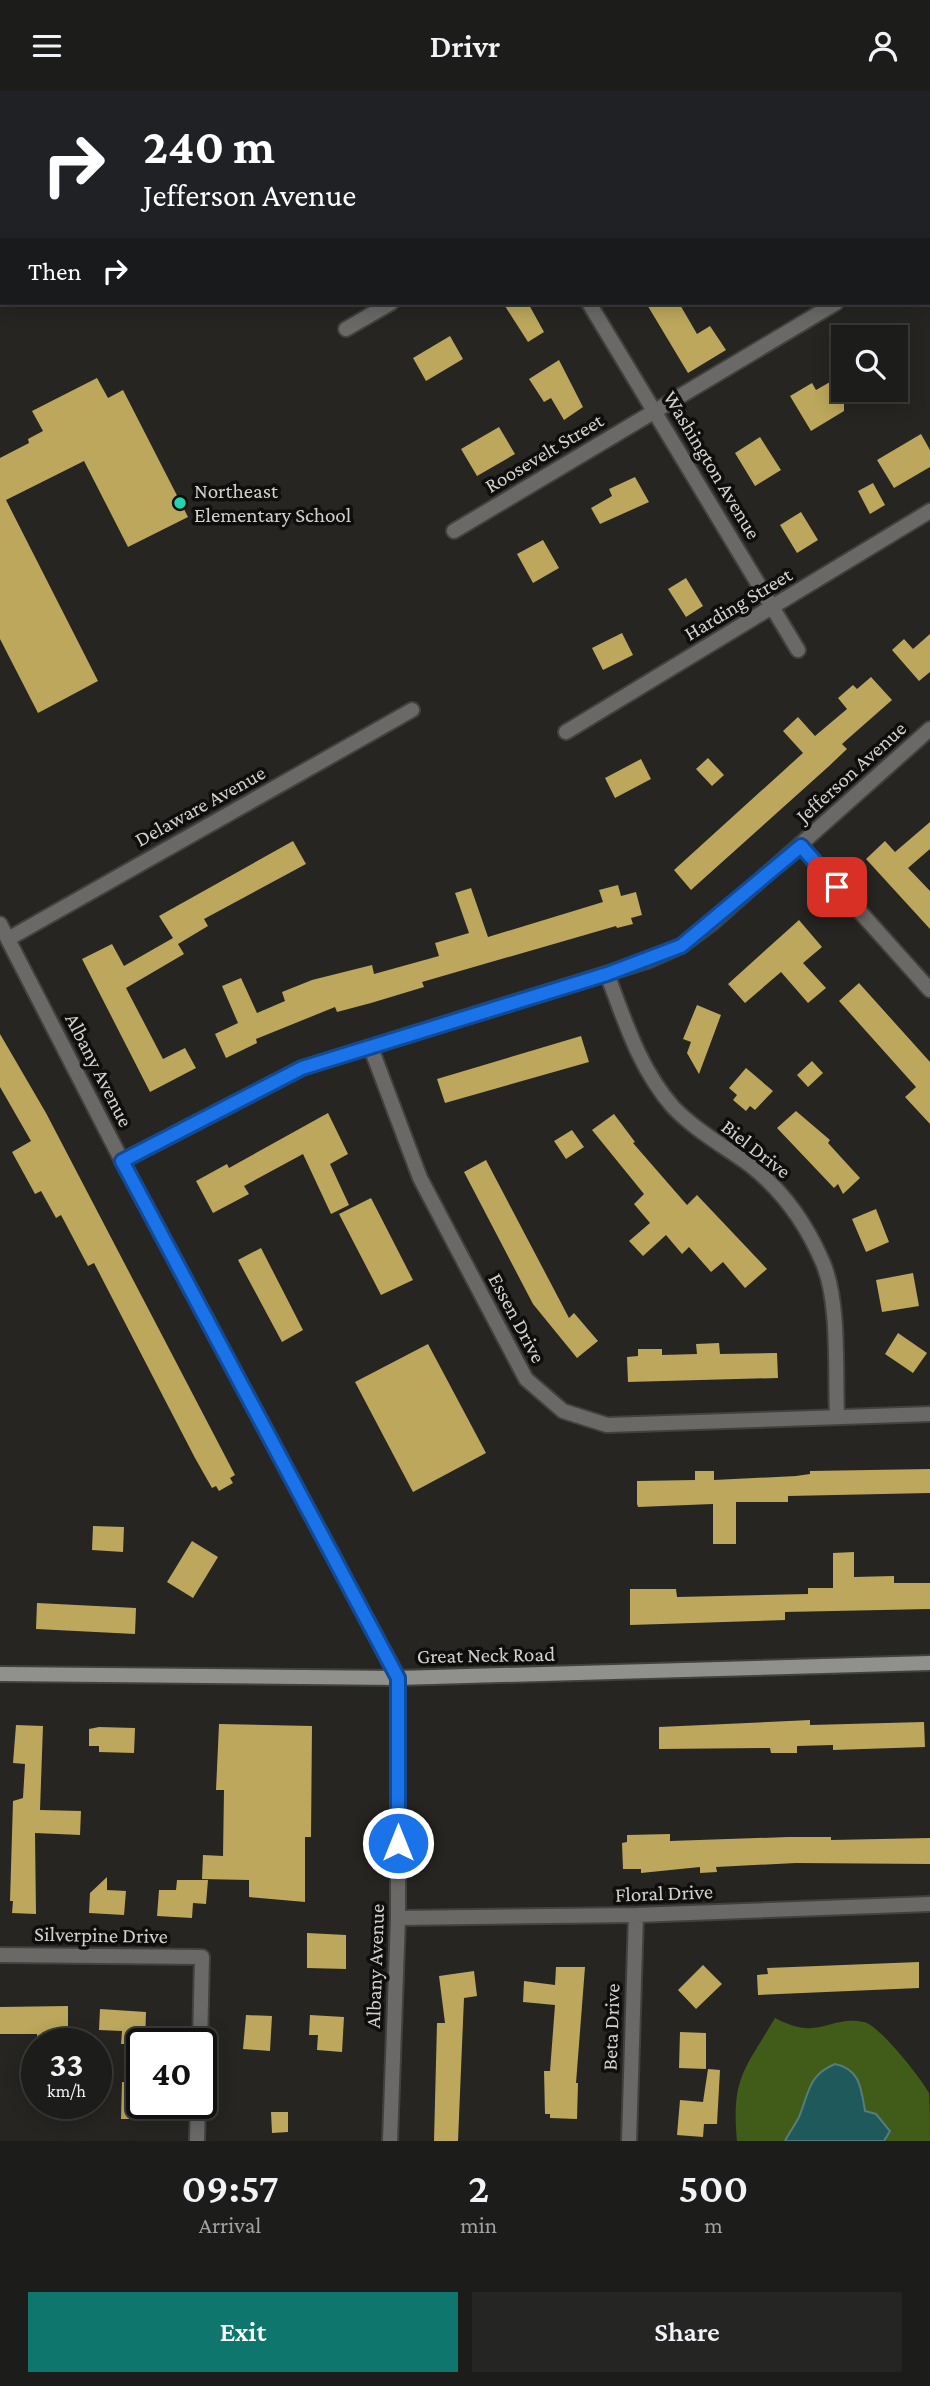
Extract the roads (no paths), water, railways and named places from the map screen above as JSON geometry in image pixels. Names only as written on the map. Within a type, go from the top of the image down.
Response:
[{"type":"main road","name":"Great Neck Road","points":[[0,1674],[398,1678],[930,1663]]},
{"type":"street","points":[[346,329],[388,305]]},
{"type":"street","name":"Washington Avenue","points":[[590,305],[798,650]]},
{"type":"street","name":"Roosevelt Street","points":[[454,531],[833,305]]},
{"type":"street","name":"Harding Street","points":[[566,732],[930,511]]},
{"type":"street","name":"Delaware Avenue","points":[[8,939],[412,710]]},
{"type":"street","name":"Jefferson Avenue","points":[[122,1161],[302,1068],[607,974],[681,946],[801,846],[930,729]]},
{"type":"street","points":[[801,846],[930,990]]},
{"type":"street","name":"Albany Avenue","points":[[0,924],[122,1161],[398,1678],[398,1918],[390,2141]]},
{"type":"street","name":"Biel Drive","points":[[607,974],[639,1059],[673,1106],[705,1135],[751,1166],[791,1205],[824,1264],[832,1307],[836,1417]]},
{"type":"street","name":"Essen Drive","points":[[371,1048],[420,1178],[504,1339],[526,1379],[563,1411],[607,1425],[930,1414]]},
{"type":"street","name":"Floral Drive","points":[[398,1918],[636,1915],[930,1904]]},
{"type":"street","name":"Beta Drive","points":[[629,2141],[636,1915]]},
{"type":"street","name":"Silverpine Drive","points":[[0,1955],[202,1957],[200,2028]]},
{"type":"street","points":[[197,2141],[198,2119]]},
{"type":"water","points":[[835,2064],[850,2070],[858,2081],[865,2111],[876,2114],[890,2131],[884,2141],[785,2141],[799,2117],[814,2079]]},
{"type":"place","name":"Northeast Elementary School","points":[[180,503]]}]
